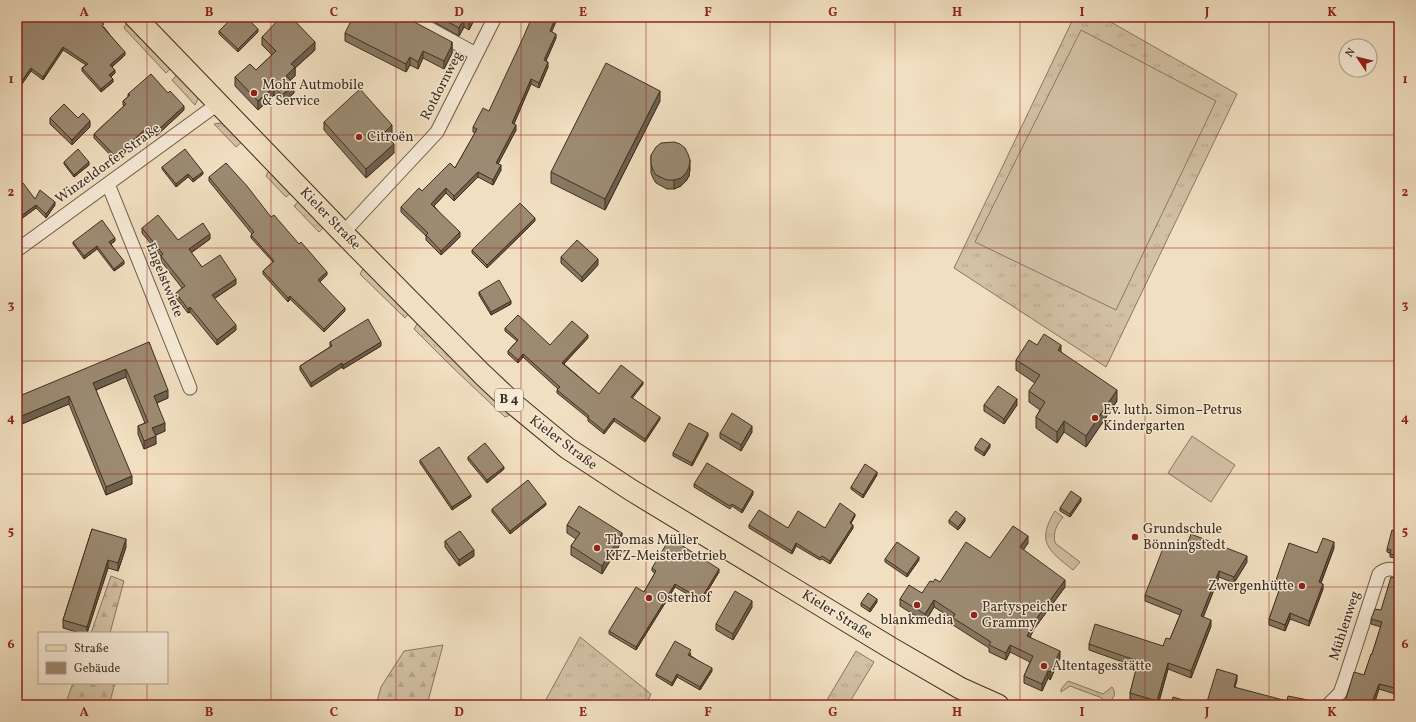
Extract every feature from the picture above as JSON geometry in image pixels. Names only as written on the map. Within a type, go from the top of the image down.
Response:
[{"type":"main road","name":"Kieler Straße","points":[[135,17],[343,233],[509,400],[545,431],[567,448],[630,490],[891,648],[960,688],[998,705]]},
{"type":"street","points":[[408,17],[476,54]]},
{"type":"street","name":"Rotdornweg","points":[[343,233],[437,132],[495,17]]},
{"type":"street","name":"Winzeldorfer Straße","points":[[17,250],[219,103]]},
{"type":"street","name":"Engelstwiete","points":[[108,184],[190,388]]},
{"type":"street","name":"Mühlenweg","points":[[1328,705],[1340,693],[1379,574],[1385,569],[1391,568],[1399,571]]},
{"type":"green space","points":[[1074,17],[1102,17],[1237,94],[1106,367],[954,268]]},
{"type":"green space","points":[[129,23],[172,67],[166,73],[124,28],[126,24]]},
{"type":"green space","points":[[1081,30],[1216,101],[1116,310],[975,242]]},
{"type":"green space","points":[[178,74],[199,97],[195,105],[172,80]]},
{"type":"green space","points":[[221,123],[228,125],[243,141],[236,147],[214,124]]},
{"type":"green space","points":[[271,171],[293,191],[286,197],[266,176],[268,172]]},
{"type":"green space","points":[[300,200],[325,226],[319,232],[294,206]]},
{"type":"green space","points":[[366,268],[410,312],[405,318],[360,274],[363,269]]},
{"type":"green space","points":[[420,323],[509,412],[508,416],[505,417],[414,329],[417,324]]},
{"type":"green space","points":[[1192,436],[1235,465],[1211,502],[1168,473]]},
{"type":"green space","points":[[1055,511],[1063,517],[1056,529],[1054,536],[1055,543],[1080,562],[1073,570],[1051,551],[1048,545],[1046,530]]},
{"type":"green space","points":[[111,576],[124,581],[110,632],[91,632]]},
{"type":"green space","points":[[580,637],[651,694],[646,705],[543,705]]},
{"type":"green space","points":[[443,645],[427,705],[376,705],[381,687],[404,651]]},
{"type":"green space","points":[[856,651],[874,662],[848,705],[824,705]]},
{"type":"green space","points":[[1068,681],[1103,694],[1112,687],[1114,696],[1107,703],[1103,701],[1102,698],[1070,686],[1061,692],[1061,689]]},
{"type":"green space","points":[[73,684],[115,684],[109,705],[65,705]]},
{"type":"building","points":[[17,17],[94,17],[104,24],[102,26],[125,52],[110,65],[115,70],[109,75],[113,79],[101,89],[82,68],[88,64],[63,47],[43,77],[31,68],[17,88]]},
{"type":"building","points":[[233,17],[246,17],[258,29],[238,49],[219,31]]},
{"type":"building","points":[[281,17],[291,17],[315,42],[291,64],[295,67],[286,76],[294,84],[282,95],[274,87],[258,101],[235,77],[250,64],[256,70],[276,51],[262,37]]},
{"type":"building","points":[[353,17],[405,17],[452,42],[452,45],[444,61],[423,51],[418,62],[410,57],[406,64],[345,33]]},
{"type":"building","points":[[439,17],[472,17],[469,22],[464,19],[459,28]]},
{"type":"building","points":[[532,17],[556,17],[550,31],[556,34],[544,60],[548,62],[539,83],[531,79],[512,123],[516,125],[496,163],[501,165],[493,180],[478,172],[454,196],[446,188],[431,204],[460,232],[441,251],[426,235],[428,233],[401,207],[419,188],[422,191],[450,163],[455,168],[477,129],[473,127],[483,108],[489,111]]},
{"type":"building","points":[[606,63],[660,91],[605,199],[551,172]]},
{"type":"building","points":[[151,74],[168,93],[170,91],[184,106],[156,132],[152,128],[148,131],[145,129],[116,157],[94,134],[126,104],[123,101],[130,95],[128,94]]},
{"type":"building","name":"Citroën","points":[[360,89],[392,125],[384,133],[394,144],[366,169],[324,122]]},
{"type":"building","points":[[64,104],[78,118],[83,113],[90,121],[72,140],[50,118]]},
{"type":"building","points":[[674,142],[685,148],[690,160],[689,167],[681,178],[667,180],[656,175],[651,164],[651,155],[656,147],[661,143]]},
{"type":"building","points":[[78,149],[89,162],[74,175],[64,162]]},
{"type":"building","points":[[185,149],[203,172],[193,179],[188,174],[176,184],[162,167]]},
{"type":"building","points":[[226,163],[247,186],[271,217],[274,215],[299,244],[301,242],[327,272],[318,280],[345,308],[324,329],[290,296],[288,298],[263,271],[274,261],[251,235],[254,232],[209,177]]},
{"type":"building","points":[[23,183],[35,199],[40,190],[55,202],[46,214],[36,205],[17,219],[17,185],[18,186]]},
{"type":"building","points":[[520,203],[535,218],[487,265],[472,250]]},
{"type":"building","points":[[158,215],[178,240],[203,223],[210,234],[189,249],[202,267],[220,255],[236,279],[212,295],[236,325],[217,340],[190,307],[188,309],[176,293],[185,286],[161,256],[163,254],[142,228]]},
{"type":"building","points":[[102,220],[115,238],[109,242],[124,261],[114,269],[97,246],[84,256],[73,242]]},
{"type":"building","points":[[577,240],[598,259],[582,277],[561,257]]},
{"type":"building","points":[[499,280],[511,301],[491,312],[479,292]]},
{"type":"building","points":[[518,315],[550,345],[572,321],[588,335],[562,363],[599,394],[621,365],[643,382],[631,397],[660,417],[645,439],[614,418],[604,431],[588,418],[589,416],[557,390],[560,387],[523,354],[518,360],[508,351],[518,340],[505,328]]},
{"type":"building","points":[[368,319],[381,342],[343,365],[342,363],[311,383],[300,366],[332,346],[330,342]]},
{"type":"building","points":[[1044,334],[1061,345],[1058,350],[1117,390],[1086,436],[1064,421],[1057,432],[1036,417],[1045,402],[1029,391],[1040,375],[1016,360],[1029,340],[1037,345]]},
{"type":"building","points":[[149,342],[168,390],[154,396],[165,423],[152,428],[156,436],[144,441],[138,426],[148,422],[126,369],[93,383],[132,476],[106,487],[69,396],[17,418],[17,397]]},
{"type":"building","points":[[998,386],[1017,399],[1004,419],[984,405]]},
{"type":"building","points":[[732,413],[752,426],[741,445],[720,433]]},
{"type":"building","points":[[689,423],[708,433],[692,463],[673,453]]},
{"type":"building","points":[[981,438],[990,444],[984,453],[975,447]]},
{"type":"building","points":[[485,443],[504,467],[487,480],[468,457]]},
{"type":"building","points":[[439,447],[471,495],[452,507],[420,460]]},
{"type":"building","points":[[707,463],[753,491],[742,510],[732,504],[730,506],[694,484]]},
{"type":"building","points":[[865,464],[877,472],[863,495],[851,487]]},
{"type":"building","points":[[528,480],[546,503],[510,531],[492,509]]},
{"type":"building","points":[[1071,491],[1081,498],[1070,514],[1060,508]]},
{"type":"building","points":[[840,503],[855,514],[850,523],[853,525],[830,561],[822,556],[820,558],[796,543],[792,551],[749,525],[759,510],[788,528],[798,511],[825,528]]},
{"type":"building","name":"Thomas Müller KFZ-Meisterbetrieb","points":[[579,506],[622,533],[602,566],[571,546],[580,533],[567,525]]},
{"type":"building","points":[[956,511],[965,518],[958,527],[949,520]]},
{"type":"building","points":[[1013,526],[1028,536],[1020,547],[1065,580],[1034,622],[1027,636],[1060,651],[1050,672],[1048,671],[1042,684],[1024,676],[1033,656],[1010,645],[1006,653],[989,645],[991,642],[953,618],[955,614],[934,600],[925,614],[900,599],[909,585],[922,593],[930,581],[933,582],[935,579],[940,582],[966,542],[990,558]]},
{"type":"building","points":[[92,529],[126,539],[118,563],[108,560],[87,627],[63,620]]},
{"type":"building","points":[[1392,530],[1399,532],[1399,556],[1390,554],[1391,550],[1387,549]]},
{"type":"building","points":[[460,531],[474,550],[459,560],[445,541]]},
{"type":"building","points":[[1191,534],[1247,556],[1234,577],[1219,571],[1201,616],[1211,620],[1191,671],[1168,663],[1157,701],[1130,693],[1138,661],[1089,644],[1095,624],[1163,646],[1166,638],[1170,639],[1182,610],[1145,595],[1165,543],[1185,550]]},
{"type":"building","name":"Osterhof","points":[[670,538],[719,569],[701,599],[675,584],[636,647],[609,631],[636,587],[644,592],[656,571],[652,568]]},
{"type":"building","points":[[1323,538],[1334,542],[1319,582],[1323,584],[1309,621],[1290,613],[1285,625],[1269,619],[1282,582],[1276,580],[1289,543],[1317,553]]},
{"type":"building","points":[[897,542],[919,557],[907,574],[885,559]]},
{"type":"building","points":[[1391,577],[1399,580],[1399,676],[1395,688],[1379,684],[1372,703],[1377,705],[1344,705],[1354,672],[1364,675],[1372,654],[1382,622],[1371,619],[1375,609],[1381,610]]},
{"type":"building","points":[[735,591],[752,601],[733,634],[716,624]]},
{"type":"building","points":[[868,593],[877,599],[870,609],[861,603]]},
{"type":"building","points":[[675,641],[691,650],[688,655],[712,668],[700,687],[677,674],[672,683],[656,674]]},
{"type":"building","points":[[1217,669],[1237,675],[1234,687],[1287,701],[1288,696],[1308,700],[1307,705],[1206,705]]},
{"type":"building","points":[[1173,697],[1200,705],[1171,705]]},
{"type":"place","name":"Mohr Autmobile & Service","points":[[254,93]]},
{"type":"place","name":"Citroën","points":[[359,137]]},
{"type":"place","name":"Ev. luth. Simon–Petrus Kindergarten","points":[[1095,418]]},
{"type":"place","name":"Grundschule Bönningstedt","points":[[1135,537]]},
{"type":"place","name":"Thomas Müller KFZ-Meisterbetrieb","points":[[597,548]]},
{"type":"place","name":"Zwergenhütte","points":[[1302,586]]},
{"type":"place","name":"Osterhof","points":[[649,598]]},
{"type":"place","name":"blankmedia","points":[[917,605]]},
{"type":"place","name":"Partyspeicher Grammy","points":[[974,615]]},
{"type":"place","name":"Altentagesstätte","points":[[1044,666]]}]
